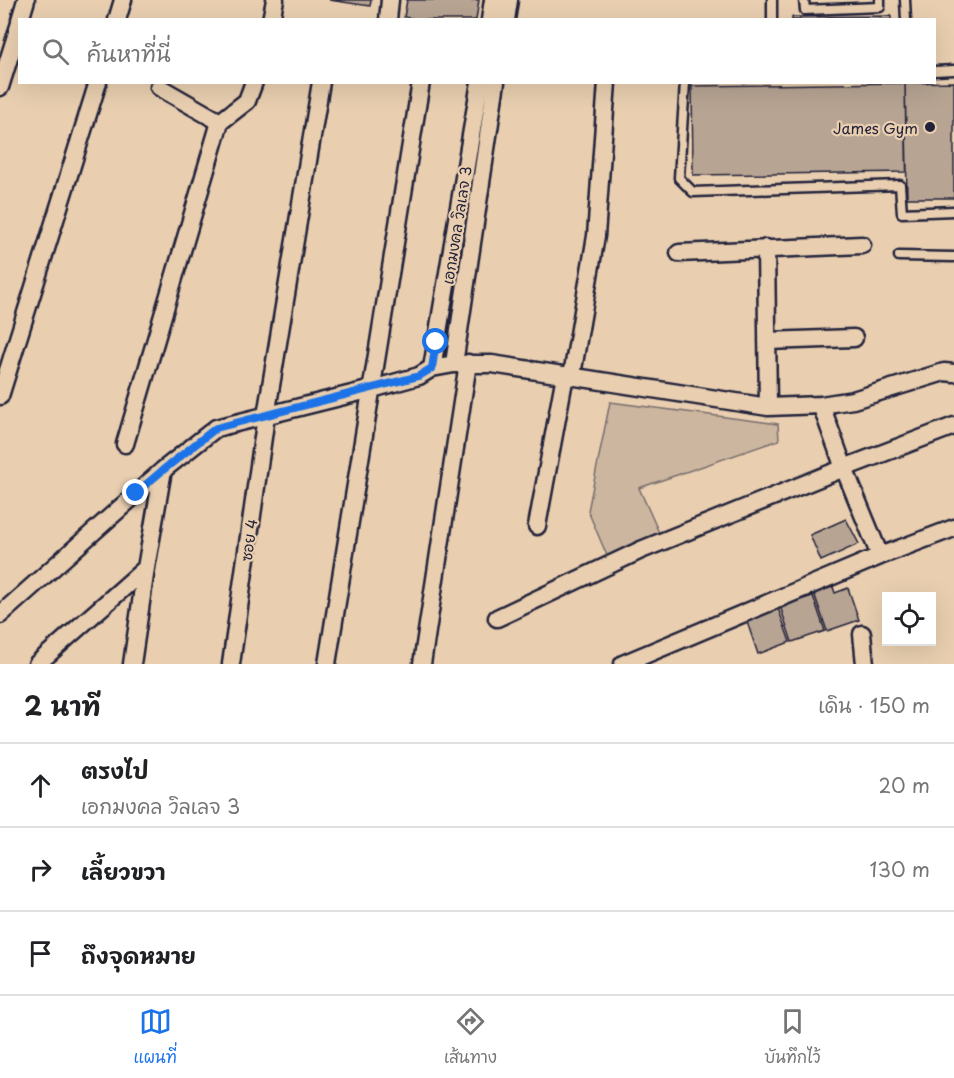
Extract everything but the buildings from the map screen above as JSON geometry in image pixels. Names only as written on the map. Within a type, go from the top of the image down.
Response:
[{"type":"street","points":[[21,18],[26,0]]},
{"type":"street","points":[[118,18],[123,0]]},
{"type":"street","points":[[271,18],[275,0]]},
{"type":"street","points":[[388,18],[390,0]]},
{"type":"street","points":[[490,18],[494,0]]},
{"type":"street","points":[[506,18],[509,0]]},
{"type":"street","points":[[0,87],[18,28]]},
{"type":"street","points":[[0,396],[97,84]]},
{"type":"street","points":[[125,444],[220,122],[247,101],[253,84]]},
{"type":"street","name":"ซอย 4","points":[[231,664],[266,416],[321,84]]},
{"type":"street","points":[[327,664],[421,84]]},
{"type":"street","name":"เอกมงคล วิลเลจ 3","points":[[432,368],[480,84]]},
{"type":"street","name":"เอกมงคล วิลเลจ 3","points":[[422,664],[496,84]]},
{"type":"street","points":[[537,526],[596,236],[607,84]]},
{"type":"street","points":[[159,87],[220,122]]},
{"type":"street","points":[[679,253],[862,245]]},
{"type":"street","points":[[766,248],[768,407]]},
{"type":"street","points":[[767,341],[854,338]]},
{"type":"street","points":[[0,615],[163,470],[216,428],[419,376],[432,368],[461,363],[492,364],[768,407],[822,405],[853,400],[944,372],[954,373]]},
{"type":"street","points":[[822,405],[844,468],[880,556]]},
{"type":"street","points":[[497,618],[642,550],[954,426]]},
{"type":"street","points":[[132,664],[163,470]]},
{"type":"street","points":[[622,664],[880,556],[954,528]]},
{"type":"street","points":[[37,664],[146,568]]},
{"type":"street","points":[[862,634],[865,664]]},
{"type":"lane","points":[[772,0],[772,18]]},
{"type":"lane","points":[[804,0],[805,10],[880,7],[880,0]]},
{"type":"lane","points":[[905,0],[906,18]]},
{"type":"lane","points":[[936,71],[954,70]]},
{"type":"lane","points":[[686,84],[679,178],[693,192],[900,184],[902,213],[954,211]]},
{"type":"lane","points":[[899,256],[954,257]]},
{"type":"shaded area","points":[[610,402],[778,424],[779,440],[639,488],[660,535],[608,558],[588,511]]},
{"type":"place","name":"James Gym","points":[[930,127]]},
{"type":"route","points":[[136,493],[216,428],[419,376],[432,368],[436,342]]}]
